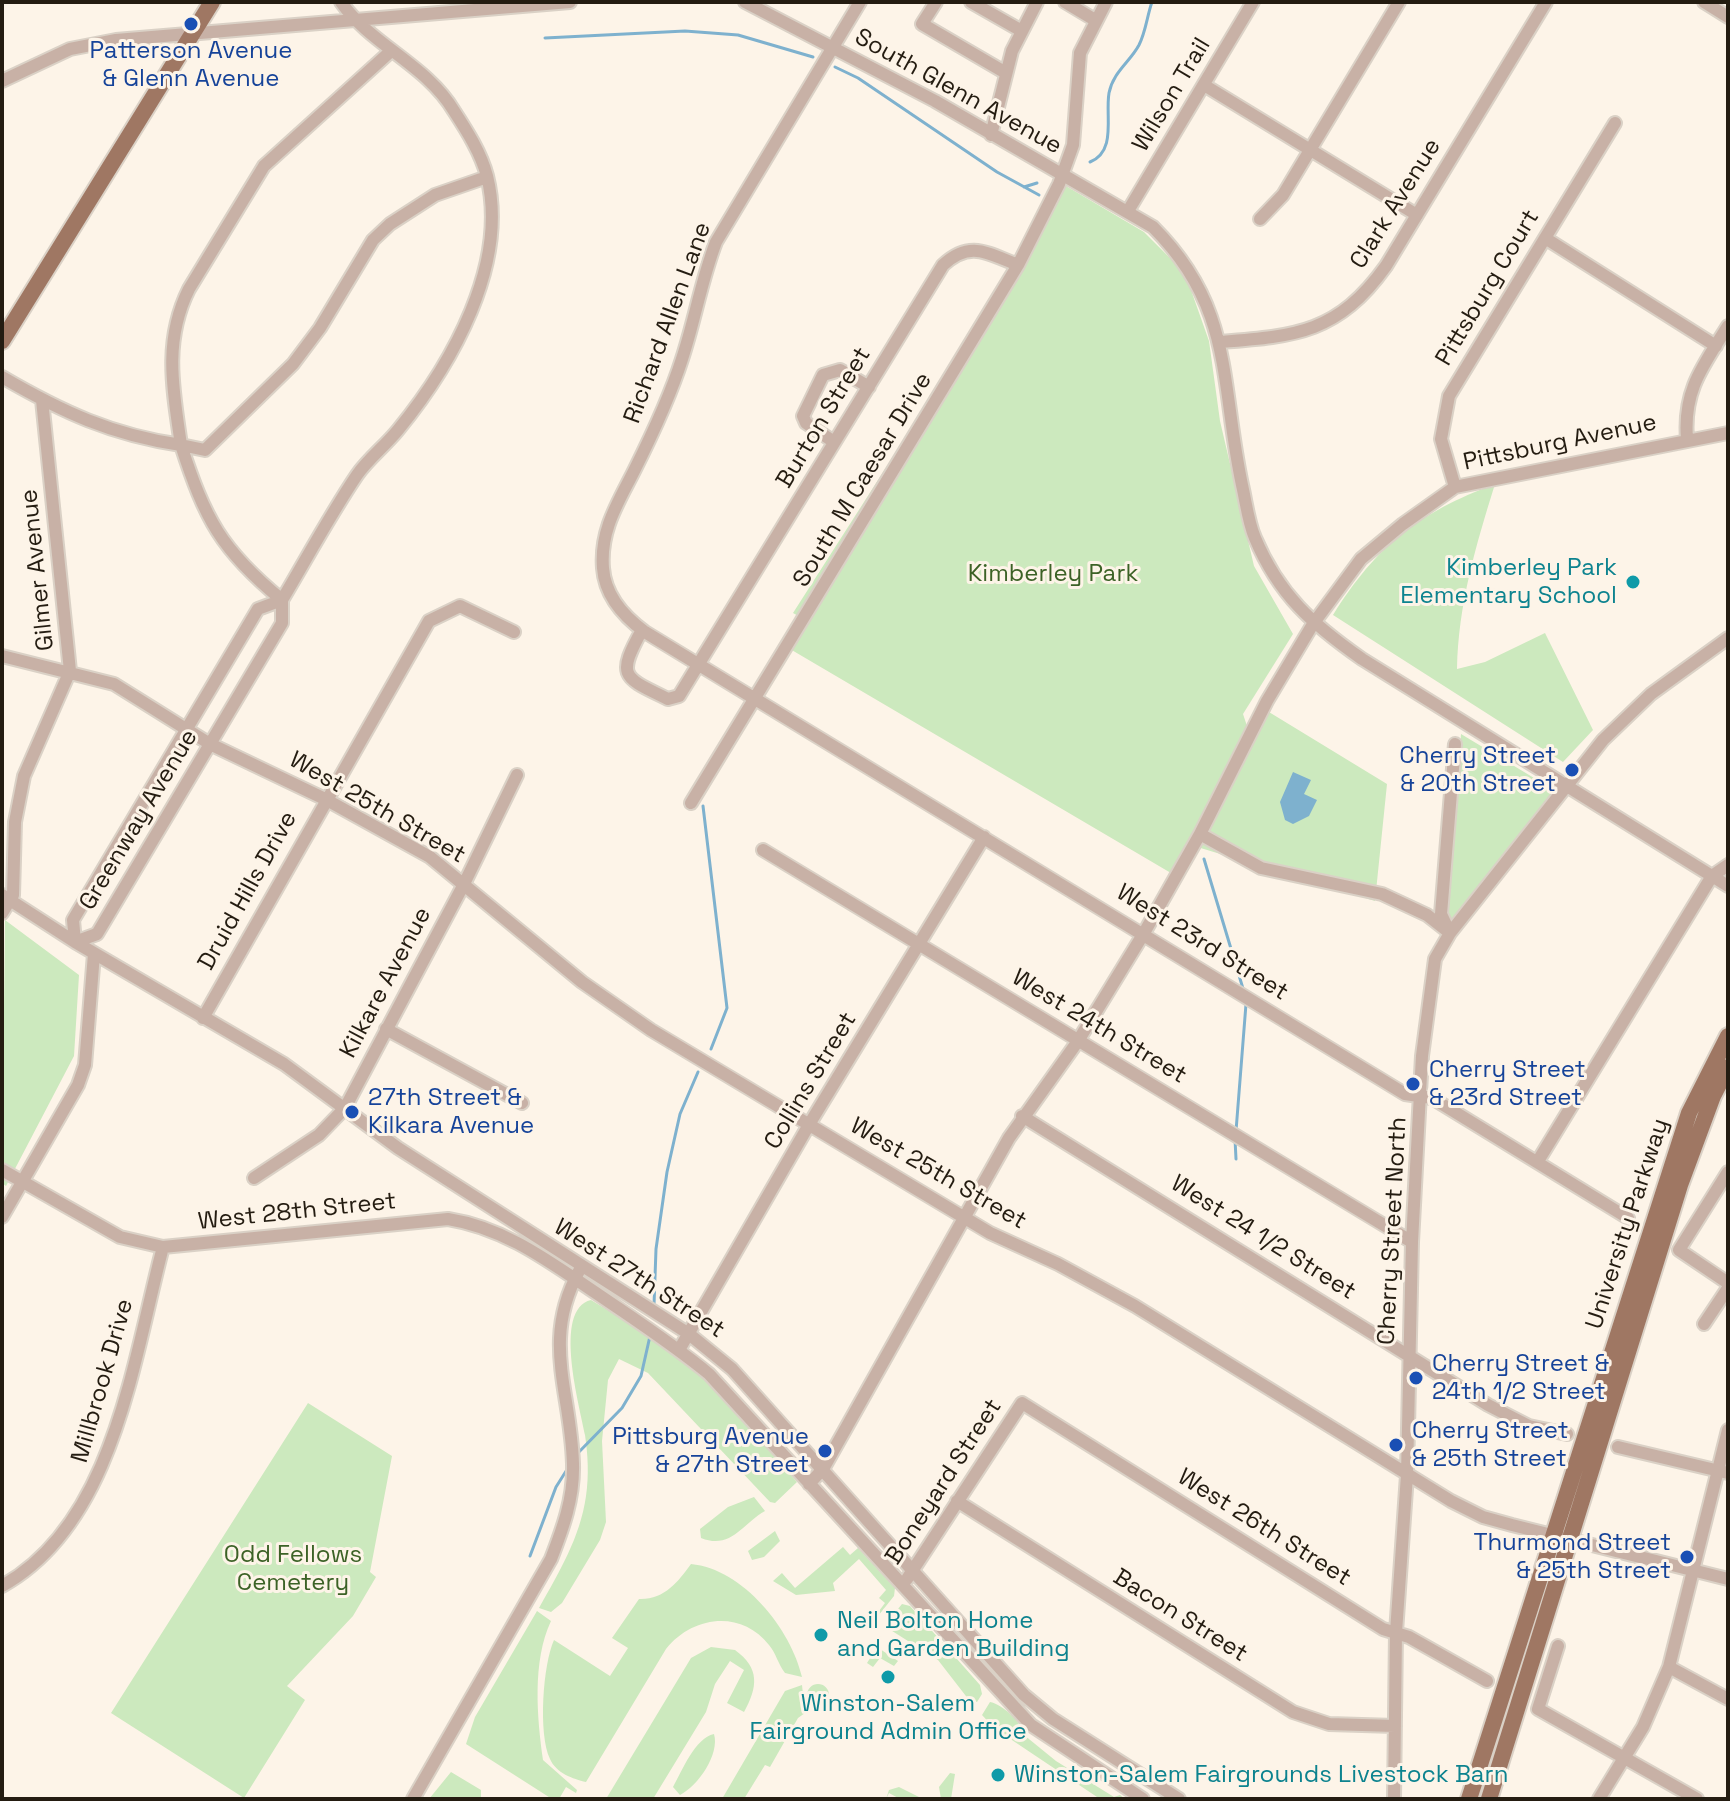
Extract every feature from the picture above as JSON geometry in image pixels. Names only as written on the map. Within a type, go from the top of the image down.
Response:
[{"type":"main road","points":[[2,341],[212,2]]},
{"type":"main road","name":"University Parkway","points":[[1469,1799],[1689,1113],[1728,1036]]},
{"type":"main road","name":"University Parkway","points":[[1489,1799],[1573,1539],[1680,1185],[1713,1096],[1728,1067]]},
{"type":"street","name":"Greenway Avenue","points":[[282,600],[258,609],[73,920],[75,942],[97,934],[282,623],[282,600],[359,472],[422,398],[473,309],[491,239],[487,177],[479,154],[452,106],[428,80],[354,20],[341,2]]},
{"type":"street","points":[[443,14],[450,2]]},
{"type":"street","points":[[2,81],[76,48],[116,40],[570,2]]},
{"type":"street","name":"South Glenn Avenue","points":[[745,2],[1062,174],[1153,227],[1180,254],[1211,309],[1220,342],[1239,469],[1254,536],[1277,581],[1313,624],[1362,659],[1728,886]]},
{"type":"street","name":"Richard Allen Lane","points":[[755,698],[642,630],[614,602],[603,570],[604,541],[610,516],[669,395],[716,242],[860,2]]},
{"type":"street","points":[[936,2],[922,24],[1006,73]]},
{"type":"street","points":[[971,2],[1020,30]]},
{"type":"street","points":[[991,135],[1020,30],[1037,2]]},
{"type":"street","points":[[1065,2],[1095,20]]},
{"type":"street","name":"South M Caesar Drive","points":[[691,803],[1018,265],[1062,174],[1075,136],[1077,66],[1095,20],[1106,2]]},
{"type":"street","name":"Wilson Trail","points":[[1128,211],[1253,2]]},
{"type":"street","points":[[1260,219],[1283,195],[1399,2]]},
{"type":"street","name":"Clark Avenue","points":[[1220,342],[1288,335],[1313,329],[1344,313],[1374,283],[1546,2]]},
{"type":"street","points":[[1704,2],[1728,17]]},
{"type":"street","points":[[282,600],[247,572],[221,541],[200,504],[181,445],[171,349],[180,308],[189,289],[264,166],[391,51]]},
{"type":"street","points":[[1204,85],[1417,215]]},
{"type":"street","name":"Pittsburg Court","points":[[1455,487],[1443,451],[1445,409],[1454,385],[1615,123]]},
{"type":"street","points":[[2,377],[42,400],[119,434],[205,450],[293,364],[320,328],[373,240],[390,224],[435,195],[487,177]]},
{"type":"street","points":[[1545,238],[1716,346]]},
{"type":"street","name":"Burton Street","points":[[642,630],[627,659],[627,673],[634,682],[668,699],[679,696],[701,666],[943,265],[957,252],[978,250],[1018,265]]},
{"type":"street","points":[[1687,439],[1685,410],[1691,389],[1728,326]]},
{"type":"street","points":[[834,442],[806,423],[803,416],[823,375],[840,370],[869,387]]},
{"type":"street","name":"Gilmer Avenue","points":[[2,913],[24,776],[70,671],[42,400]]},
{"type":"street","name":"Pittsburg Avenue","points":[[809,1484],[823,1469],[1022,1116],[1078,1041],[1144,933],[1200,834],[1267,701],[1313,624],[1361,559],[1455,487],[1728,433]]},
{"type":"street","name":"Druid Hills Drive","points":[[203,1018],[429,621],[460,606],[514,632]]},
{"type":"street","name":"Cherry Street North","points":[[1394,1799],[1396,1632],[1407,1475],[1412,1242],[1424,1022],[1438,951],[1625,717],[1727,642]]},
{"type":"street","name":"West 25th Street","points":[[2,656],[114,684],[210,744],[325,799],[430,857],[582,982],[651,1030],[1006,1242],[1058,1264],[1135,1306],[1407,1475],[1483,1517],[1728,1579]]},
{"type":"street","name":"West 23rd Street","points":[[755,698],[1405,1094],[1432,1098],[1628,1218]]},
{"type":"street","points":[[1450,933],[1441,914],[1455,744]]},
{"type":"street","name":"Kilkare Avenue","points":[[254,1178],[319,1135],[345,1108],[464,884],[517,775]]},
{"type":"street","points":[[1200,834],[1261,868],[1382,894],[1427,915],[1450,933]]},
{"type":"street","name":"Collins Street","points":[[679,1350],[810,1123],[984,837]]},
{"type":"street","name":"West 24th Street","points":[[763,850],[1412,1242]]},
{"type":"street","points":[[1538,1161],[1712,876],[1728,865]]},
{"type":"street","name":"West 27th Street","points":[[6,898],[94,954],[284,1064],[398,1148],[689,1334],[732,1369],[1024,1695],[1053,1719],[1179,1799]]},
{"type":"street","points":[[2,1217],[68,1109],[85,1065],[94,954]]},
{"type":"street","points":[[386,1029],[522,1103]]},
{"type":"street","name":"West 24 1/2 Street","points":[[1022,1116],[1518,1421],[1567,1434]]},
{"type":"street","name":"West 28th Street","points":[[2,1170],[120,1237],[163,1247],[448,1219],[476,1223],[507,1237],[575,1279]]},
{"type":"street","points":[[1704,1324],[1728,1285],[1679,1250],[1728,1172]]},
{"type":"street","name":"Millbrook Drive","points":[[2,1586],[32,1565],[57,1539],[96,1482],[112,1441],[163,1247]]},
{"type":"street","points":[[413,1799],[551,1559],[564,1525],[573,1464],[558,1336],[563,1306],[582,1266]]},
{"type":"street","name":"West 27th Street","points":[[575,1279],[709,1374],[1031,1725],[1143,1799]]},
{"type":"street","name":"Boneyard Street","points":[[903,1585],[1022,1403]]},
{"type":"street","name":"West 26th Street","points":[[1022,1403],[1383,1629],[1396,1632],[1487,1681]]},
{"type":"street","points":[[1599,1799],[1656,1701],[1669,1667],[1693,1570],[1723,1472],[1728,1430]]},
{"type":"street","points":[[1618,1447],[1723,1472]]},
{"type":"street","name":"Bacon Street","points":[[957,1501],[1293,1712],[1329,1724],[1395,1726]]},
{"type":"street","points":[[1558,1646],[1538,1709],[1697,1799]]},
{"type":"street","points":[[1669,1667],[1728,1699]]},
{"type":"green space","name":"Kimberley Park","points":[[1066,186],[1144,232],[1185,273],[1209,341],[1220,421],[1254,566],[1293,634],[1243,714],[1249,732],[1264,709],[1387,784],[1375,901],[1194,846],[1176,876],[790,649],[807,621],[793,613]]},
{"type":"green space","points":[[1495,484],[1464,598],[1457,669],[1485,662],[1545,633],[1593,730],[1563,762],[1333,615],[1366,569],[1402,534],[1443,507]]},
{"type":"green space","points":[[1461,734],[1554,790],[1451,924],[1448,914]]},
{"type":"green space","points":[[5,920],[79,975],[74,1056],[6,1186],[2,1183]]},
{"type":"green space","points":[[591,1300],[670,1348],[703,1376],[797,1482],[775,1503],[770,1502],[648,1373],[619,1359],[608,1380],[602,1441],[606,1522],[600,1540],[562,1603],[551,1612],[539,1608],[574,1540],[586,1496],[587,1450],[574,1382],[571,1339],[573,1321],[579,1307]]},
{"type":"green space","name":"Odd Fellows Cemetery","points":[[308,1403],[392,1456],[370,1572],[376,1577],[353,1616],[287,1686],[305,1700],[244,1798],[111,1713]]},
{"type":"green space","points":[[754,1497],[765,1511],[736,1534],[720,1541],[701,1538],[700,1529],[728,1507]]},
{"type":"green space","points":[[775,1531],[780,1541],[764,1557],[752,1560],[748,1551]]},
{"type":"green space","points":[[843,1547],[850,1555],[858,1548],[895,1588],[894,1596],[870,1626],[863,1624],[862,1619],[870,1623],[885,1603],[879,1598],[886,1590],[859,1559],[833,1583],[835,1591],[796,1595],[773,1581],[782,1573],[795,1588]]},
{"type":"green space","points":[[691,1564],[729,1577],[762,1604],[787,1640],[802,1677],[785,1673],[769,1645],[758,1633],[745,1626],[717,1621],[689,1629],[666,1649],[586,1782],[565,1775],[550,1759],[544,1733],[545,1682],[554,1640],[610,1676],[628,1648],[612,1638],[639,1599],[663,1593]]},
{"type":"green space","points":[[902,1604],[910,1606],[980,1685],[982,1694],[977,1702],[969,1700],[938,1660],[889,1629],[888,1621]]},
{"type":"green space","points":[[537,1611],[551,1621],[539,1671],[538,1708],[543,1760],[577,1790],[576,1793],[566,1787],[559,1799],[552,1799],[466,1744],[475,1717]]},
{"type":"green space","points":[[711,1647],[735,1650],[753,1671],[754,1686],[744,1712],[727,1703],[744,1670],[730,1661],[715,1684],[706,1712],[653,1799],[606,1799],[691,1658]]},
{"type":"green space","points":[[877,1647],[898,1661],[894,1666],[880,1658],[873,1667],[867,1663]]},
{"type":"green space","points":[[818,1684],[826,1687],[829,1695],[826,1703],[818,1706],[810,1703],[807,1695],[810,1687]]},
{"type":"green space","points":[[802,1685],[805,1713],[798,1718],[770,1767],[765,1765],[744,1799],[722,1799],[785,1691]]},
{"type":"green space","points":[[990,1702],[1011,1714],[1024,1735],[1056,1761],[1114,1797],[1120,1795],[1125,1799],[1097,1797],[994,1728],[982,1715]]},
{"type":"green space","points":[[714,1734],[714,1751],[706,1769],[680,1795],[673,1787],[685,1764],[695,1748]]},
{"type":"green space","points":[[451,1772],[481,1790],[481,1799],[429,1799]]},
{"type":"green space","points":[[950,1773],[955,1774],[951,1799],[941,1799],[939,1787]]},
{"type":"green space","points":[[899,1787],[923,1799],[900,1799],[889,1793],[886,1799],[889,1790]]},
{"type":"water","points":[[1293,772],[1311,780],[1304,794],[1317,800],[1309,816],[1293,824],[1285,820],[1280,802]]},
{"type":"waterway","points":[[1090,162],[1104,150],[1111,86],[1139,45],[1152,2]]},
{"type":"waterway","points":[[545,38],[685,31],[738,35],[813,57]]},
{"type":"waterway","points":[[835,67],[858,78],[997,172],[1039,195]]},
{"type":"waterway","points":[[1024,187],[1037,183]]},
{"type":"waterway","points":[[703,806],[727,1008],[711,1049]]},
{"type":"waterway","points":[[1204,859],[1244,992]]},
{"type":"waterway","points":[[1236,1131],[1246,1004]]},
{"type":"waterway","points":[[654,1305],[656,1249],[667,1172],[680,1114],[698,1072]]},
{"type":"waterway","points":[[1235,1139],[1236,1159]]},
{"type":"waterway","points":[[576,1455],[622,1408],[641,1376],[650,1336]]},
{"type":"waterway","points":[[530,1556],[556,1487],[568,1468]]},
{"type":"place","name":"Patterson Avenue & Glenn Avenue","points":[[191,24]]},
{"type":"place","name":"Kimberley Park Elementary School","points":[[1633,582]]},
{"type":"place","name":"Cherry Street & 20th Street","points":[[1572,770]]},
{"type":"place","name":"Cherry Street & 23rd Street","points":[[1413,1084]]},
{"type":"place","name":"27th Street & Kilkara Avenue","points":[[352,1112]]},
{"type":"place","name":"Cherry Street & 24th 1/2 Street","points":[[1416,1378]]},
{"type":"place","name":"Cherry Street & 25th Street","points":[[1396,1445]]},
{"type":"place","name":"Pittsburg Avenue & 27th Street","points":[[825,1451]]},
{"type":"place","name":"Thurmond Street & 25th Street","points":[[1687,1557]]},
{"type":"place","name":"Neil Bolton Home and Garden Building","points":[[821,1635]]},
{"type":"place","name":"Winston-Salem Fairground Admin Office","points":[[888,1677]]},
{"type":"place","name":"Winston-Salem Fairgrounds Livestock Barn","points":[[998,1775]]}]
